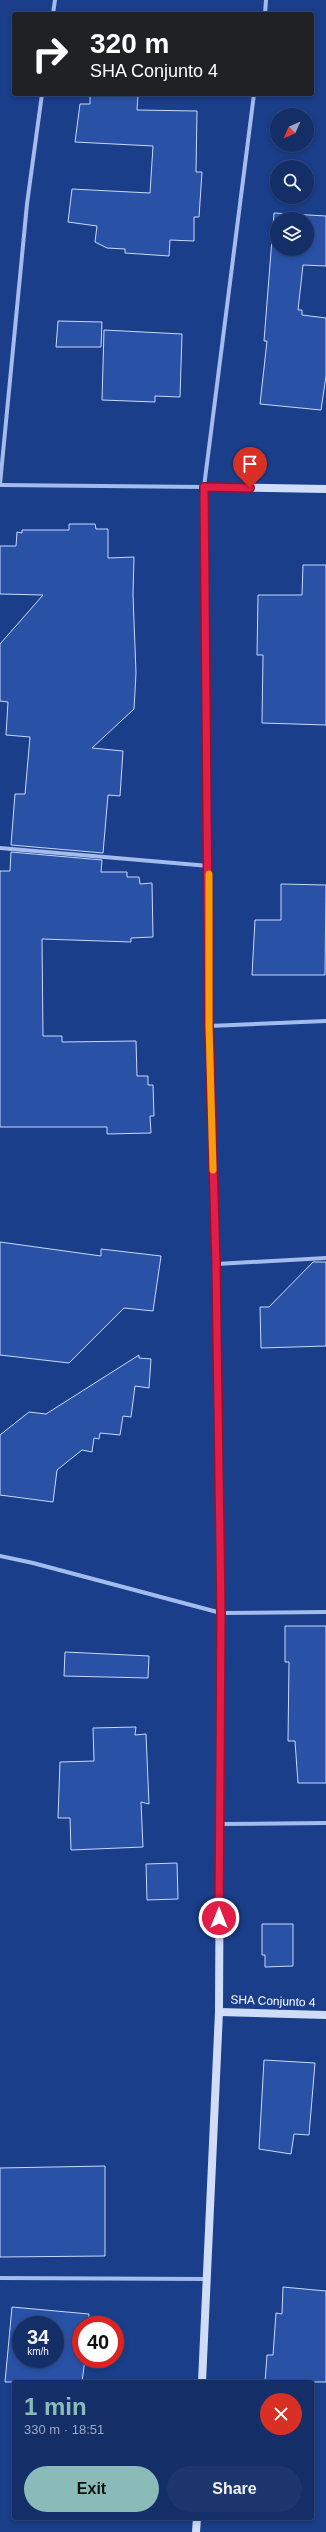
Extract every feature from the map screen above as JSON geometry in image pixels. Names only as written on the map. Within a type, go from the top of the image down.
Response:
[{"type":"street","points":[[53,12],[55,0]]},
{"type":"street","points":[[265,12],[266,0]]},
{"type":"street","points":[[42,96],[27,204],[0,484],[326,489]]},
{"type":"street","points":[[202,2380],[219,2012],[221,1614],[216,1264],[209,1026],[209,866],[204,487],[254,96]]},
{"type":"street","points":[[0,848],[209,866]]},
{"type":"street","points":[[209,1026],[326,1021]]},
{"type":"street","points":[[216,1264],[262,1260],[326,1258]]},
{"type":"street","points":[[0,1556],[33,1563],[221,1614],[326,1612]]},
{"type":"street","points":[[220,1824],[326,1823]]},
{"type":"street","name":"SHA Conjunto 4","points":[[219,2012],[326,2015]]},
{"type":"street","points":[[0,2278],[206,2279]]},
{"type":"street","points":[[196,2532],[197,2520]]},
{"type":"building","points":[[90,96],[138,96],[137,110],[197,111],[196,172],[202,172],[199,217],[194,217],[194,241],[170,240],[169,256],[125,253],[125,249],[107,248],[95,242],[97,226],[68,222],[72,189],[150,193],[153,146],[75,142],[80,104],[90,104]]},
{"type":"building","points":[[314,215],[326,216],[326,266],[303,265],[298,310],[302,310],[302,315],[326,318],[326,376],[321,410],[260,404],[267,341],[264,341],[271,256],[314,256]]},
{"type":"building","points":[[58,321],[102,322],[101,347],[56,347]]},
{"type":"building","points":[[104,330],[182,334],[180,397],[155,396],[155,402],[102,400]]},
{"type":"building","points":[[69,524],[95,524],[96,529],[108,529],[108,558],[134,557],[133,595],[136,673],[134,709],[92,748],[123,751],[120,796],[108,795],[103,853],[11,845],[15,794],[25,794],[30,737],[6,735],[8,702],[0,701],[0,644],[43,595],[0,594],[0,546],[16,546],[17,532],[22,533],[22,530],[69,530]]},
{"type":"building","points":[[303,565],[326,565],[326,725],[262,723],[263,655],[257,655],[258,595],[302,595]]},
{"type":"building","points":[[11,852],[102,860],[101,872],[127,872],[127,877],[139,877],[140,884],[152,883],[153,937],[131,938],[131,942],[42,939],[43,1036],[62,1036],[62,1042],[136,1041],[137,1076],[148,1076],[148,1085],[153,1085],[154,1116],[150,1116],[151,1133],[107,1134],[107,1127],[0,1127],[0,871],[10,871]]},
{"type":"building","points":[[281,884],[326,885],[325,975],[252,975],[255,920],[281,920]]},
{"type":"building","points":[[0,1242],[101,1256],[101,1249],[161,1256],[153,1311],[124,1308],[69,1363],[0,1355]]},
{"type":"building","points":[[313,1262],[326,1262],[326,1346],[261,1348],[260,1307],[269,1307]]},
{"type":"building","points":[[139,1355],[139,1358],[151,1359],[149,1388],[135,1386],[131,1417],[123,1416],[120,1435],[100,1433],[99,1439],[94,1438],[92,1452],[82,1450],[57,1470],[53,1502],[0,1495],[0,1435],[29,1412],[46,1414]]},
{"type":"building","points":[[285,1626],[326,1626],[326,1783],[298,1783],[295,1741],[288,1741],[289,1662],[285,1662]]},
{"type":"building","points":[[65,1652],[149,1656],[148,1678],[64,1676]]},
{"type":"building","points":[[136,1727],[135,1735],[146,1734],[149,1804],[141,1802],[143,1847],[71,1850],[70,1818],[58,1818],[60,1762],[94,1761],[93,1728]]},
{"type":"building","points":[[177,1863],[178,1899],[147,1900],[146,1864]]},
{"type":"building","points":[[262,1924],[293,1924],[293,1966],[265,1967],[265,1955],[262,1955]]},
{"type":"building","points":[[264,2060],[315,2063],[309,2135],[294,2134],[291,2154],[259,2149]]},
{"type":"building","points":[[105,2166],[105,2256],[0,2257],[0,2168]]},
{"type":"building","points":[[283,2287],[326,2291],[326,2382],[314,2382],[314,2380],[265,2380],[267,2355],[273,2355],[276,2313],[282,2314]]},
{"type":"building","points":[[12,2307],[89,2314],[89,2316],[72,2316],[72,2368],[84,2368],[82,2380],[12,2380],[12,2382],[5,2382]]},
{"type":"slow traffic","points":[[209,874],[209,1026],[213,1170]]},
{"type":"route","points":[[219,1918],[221,1614],[216,1264],[209,1026],[209,866],[204,487],[250,488]]}]
